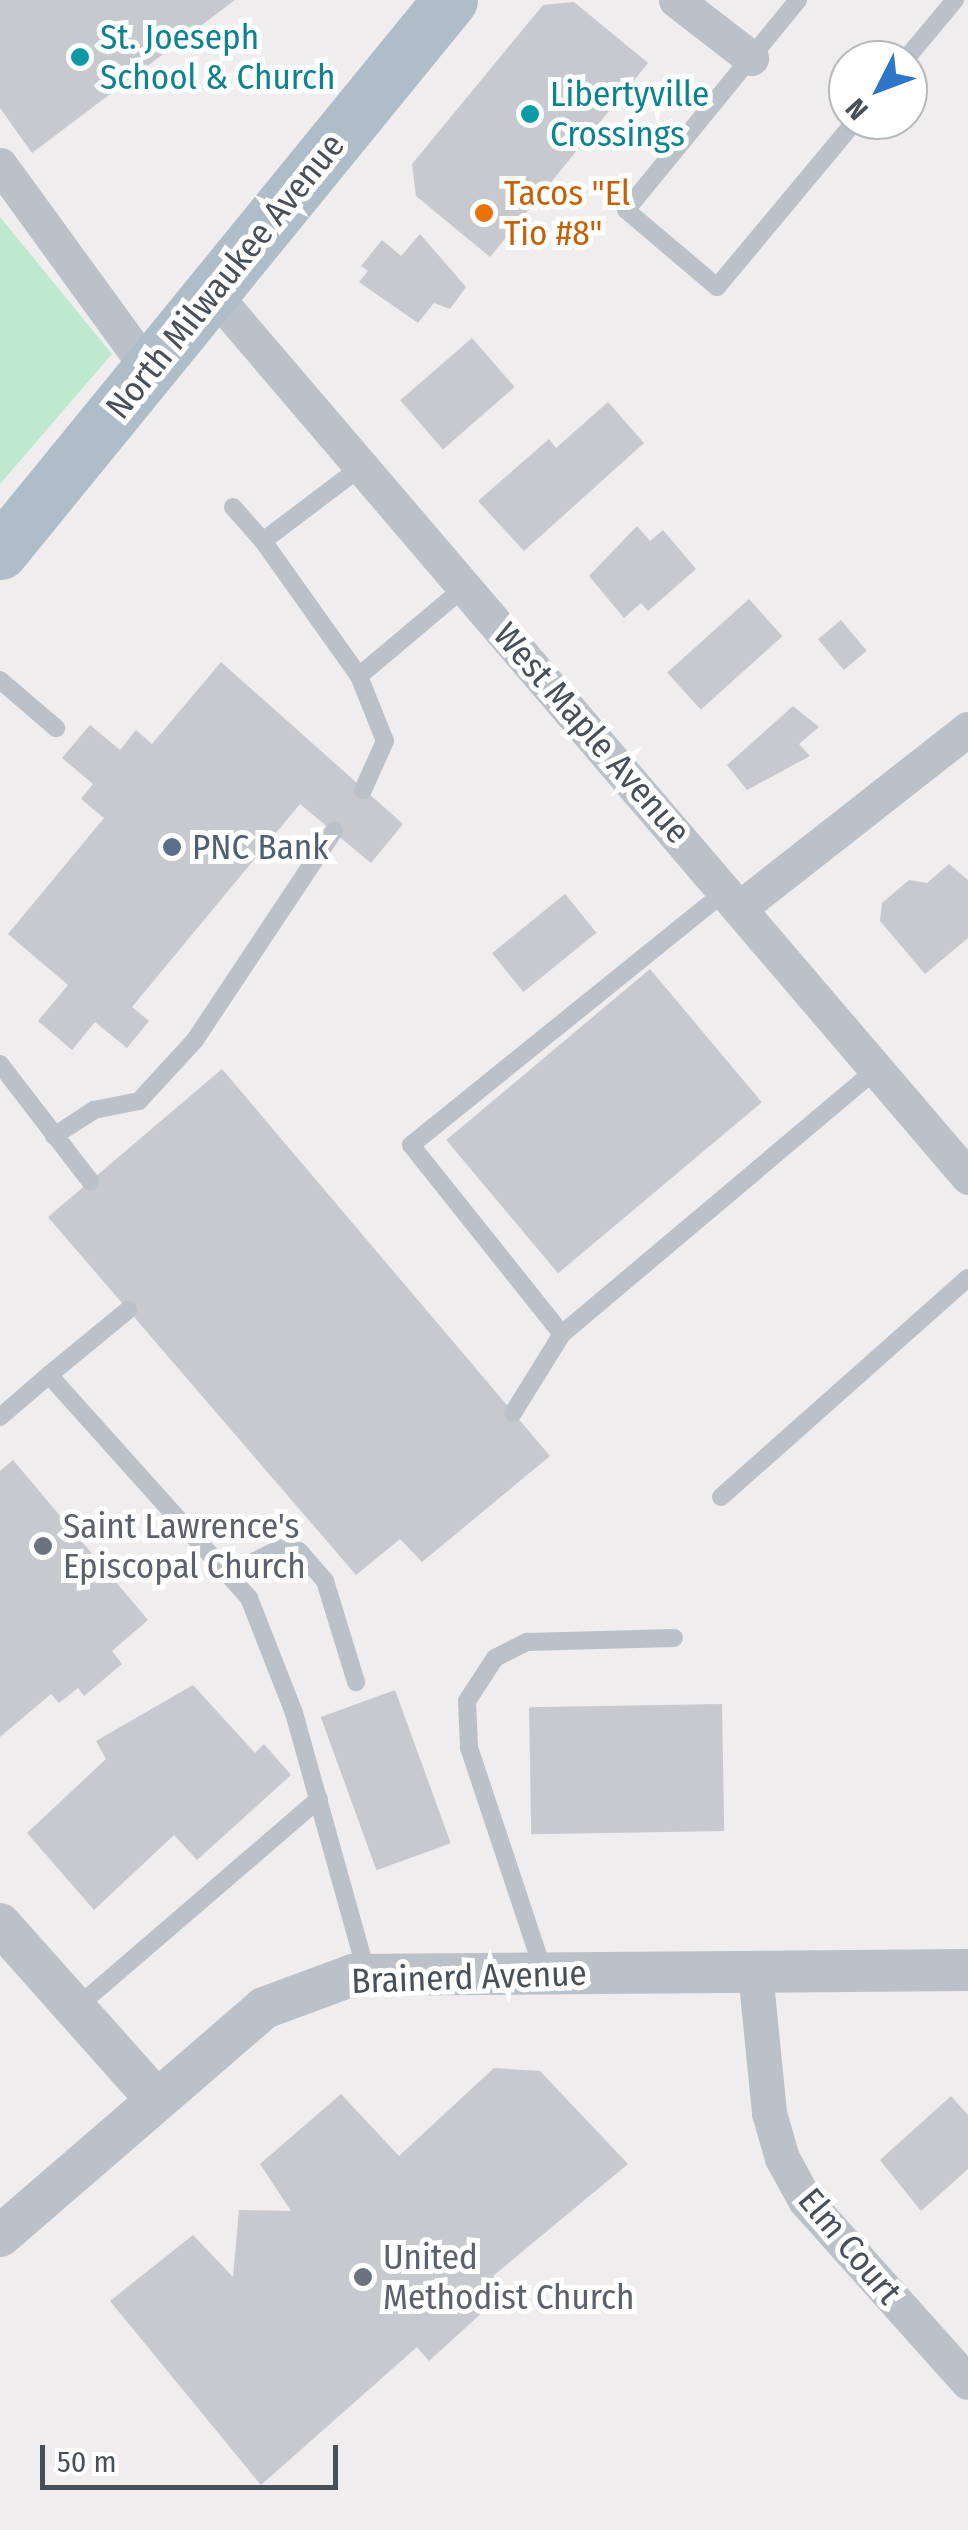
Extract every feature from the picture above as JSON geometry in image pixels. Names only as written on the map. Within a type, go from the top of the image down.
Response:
[{"type":"main road","name":"North Milwaukee Avenue","points":[[0,552],[450,0]]},
{"type":"street","points":[[676,0],[751,58]]},
{"type":"street","points":[[0,166],[149,370]]},
{"type":"street","name":"West Maple Avenue","points":[[212,292],[735,898],[968,1177]]},
{"type":"street","points":[[735,898],[968,730]]},
{"type":"street","points":[[0,1924],[154,2096]]},
{"type":"street","name":"Brainerd Avenue","points":[[0,2236],[154,2096],[264,2008],[367,1975],[968,1970]]},
{"type":"street","name":"Elm Court","points":[[756,1972],[769,2113],[782,2158],[805,2200],[968,2382]]},
{"type":"lane","points":[[798,0],[626,210],[717,287],[839,140]]},
{"type":"lane","points":[[922,40],[955,0]]},
{"type":"lane","points":[[263,541],[362,466]]},
{"type":"lane","points":[[233,507],[263,541],[359,676],[385,742],[363,790]]},
{"type":"lane","points":[[359,676],[466,586]]},
{"type":"lane","points":[[0,680],[56,728]]},
{"type":"lane","points":[[54,1136],[94,1110],[138,1101],[196,1040],[334,831]]},
{"type":"lane","points":[[562,1334],[411,1145],[735,898]]},
{"type":"lane","points":[[0,1064],[90,1181]]},
{"type":"lane","points":[[513,1413],[562,1334],[877,1069]]},
{"type":"lane","points":[[721,1497],[968,1278]]},
{"type":"lane","points":[[0,1417],[128,1310]]},
{"type":"lane","points":[[50,1376],[229,1574],[254,1611],[319,1799],[367,1975]]},
{"type":"lane","points":[[229,1574],[280,1548],[299,1551],[325,1581],[356,1682]]},
{"type":"lane","points":[[544,1974],[469,1747],[467,1701],[495,1658],[527,1642],[674,1638]]},
{"type":"lane","points":[[77,2008],[319,1799]]},
{"type":"green space","points":[[0,217],[112,354],[0,484]]},
{"type":"building","name":"St. Joeseph School & Church","points":[[0,0],[235,0],[32,153],[0,108]]},
{"type":"building","name":"Libertyville Crossings","points":[[574,2],[648,63],[490,257],[416,196],[412,164],[543,5]]},
{"type":"building","points":[[420,234],[466,287],[450,309],[434,303],[418,323],[359,282],[368,271],[361,266],[382,240],[401,256]]},
{"type":"building","points":[[472,338],[515,387],[443,449],[400,400]]},
{"type":"building","points":[[608,402],[644,443],[524,551],[478,501],[549,439],[556,448]]},
{"type":"building","points":[[637,526],[650,541],[663,530],[696,569],[648,611],[641,603],[624,618],[589,576]]},
{"type":"building","points":[[749,599],[782,636],[701,710],[667,673]]},
{"type":"building","points":[[841,620],[867,651],[844,670],[818,639]]},
{"type":"building","name":"PNC Bank","points":[[221,662],[403,824],[371,863],[300,804],[132,1007],[149,1021],[127,1048],[95,1022],[72,1050],[38,1021],[68,985],[8,934],[104,818],[81,799],[93,784],[62,758],[90,725],[120,750],[136,730],[152,744]]},
{"type":"building","points":[[793,706],[819,727],[799,744],[810,756],[747,790],[727,765]]},
{"type":"building","points":[[949,864],[968,880],[968,938],[925,974],[880,921],[882,903],[909,880],[927,883]]},
{"type":"building","points":[[565,894],[596,933],[523,992],[492,953]]},
{"type":"building","points":[[650,969],[762,1102],[558,1273],[446,1140]]},
{"type":"building","points":[[222,1069],[550,1456],[422,1562],[400,1539],[356,1575],[48,1217]]},
{"type":"building","name":"Saint Lawrence's Episcopal Church","points":[[13,1460],[148,1620],[112,1651],[122,1664],[84,1696],[78,1688],[59,1703],[51,1694],[0,1737],[0,1471]]},
{"type":"building","points":[[193,1685],[255,1753],[264,1744],[291,1775],[197,1860],[174,1835],[94,1910],[27,1833],[106,1759],[96,1741]]},
{"type":"building","points":[[395,1690],[451,1843],[377,1870],[321,1717]]},
{"type":"building","points":[[722,1704],[724,1831],[531,1834],[529,1707]]},
{"type":"building","name":"United Methodist Church","points":[[494,2068],[540,2071],[628,2164],[493,2276],[507,2290],[429,2361],[417,2347],[261,2485],[110,2301],[193,2235],[233,2277],[239,2210],[291,2211],[260,2164],[341,2094],[399,2156]]},
{"type":"building","points":[[951,2096],[968,2115],[968,2169],[921,2211],[880,2160]]},
{"type":"place","name":"St. Joeseph School & Church","points":[[80,57]]},
{"type":"place","name":"Libertyville Crossings","points":[[530,114]]},
{"type":"place","name":"Tacos \"El Tio #8\"","points":[[484,213]]},
{"type":"place","name":"PNC Bank","points":[[172,847]]},
{"type":"place","name":"Saint Lawrence's Episcopal Church","points":[[43,1546]]},
{"type":"place","name":"United Methodist Church","points":[[363,2277]]}]
